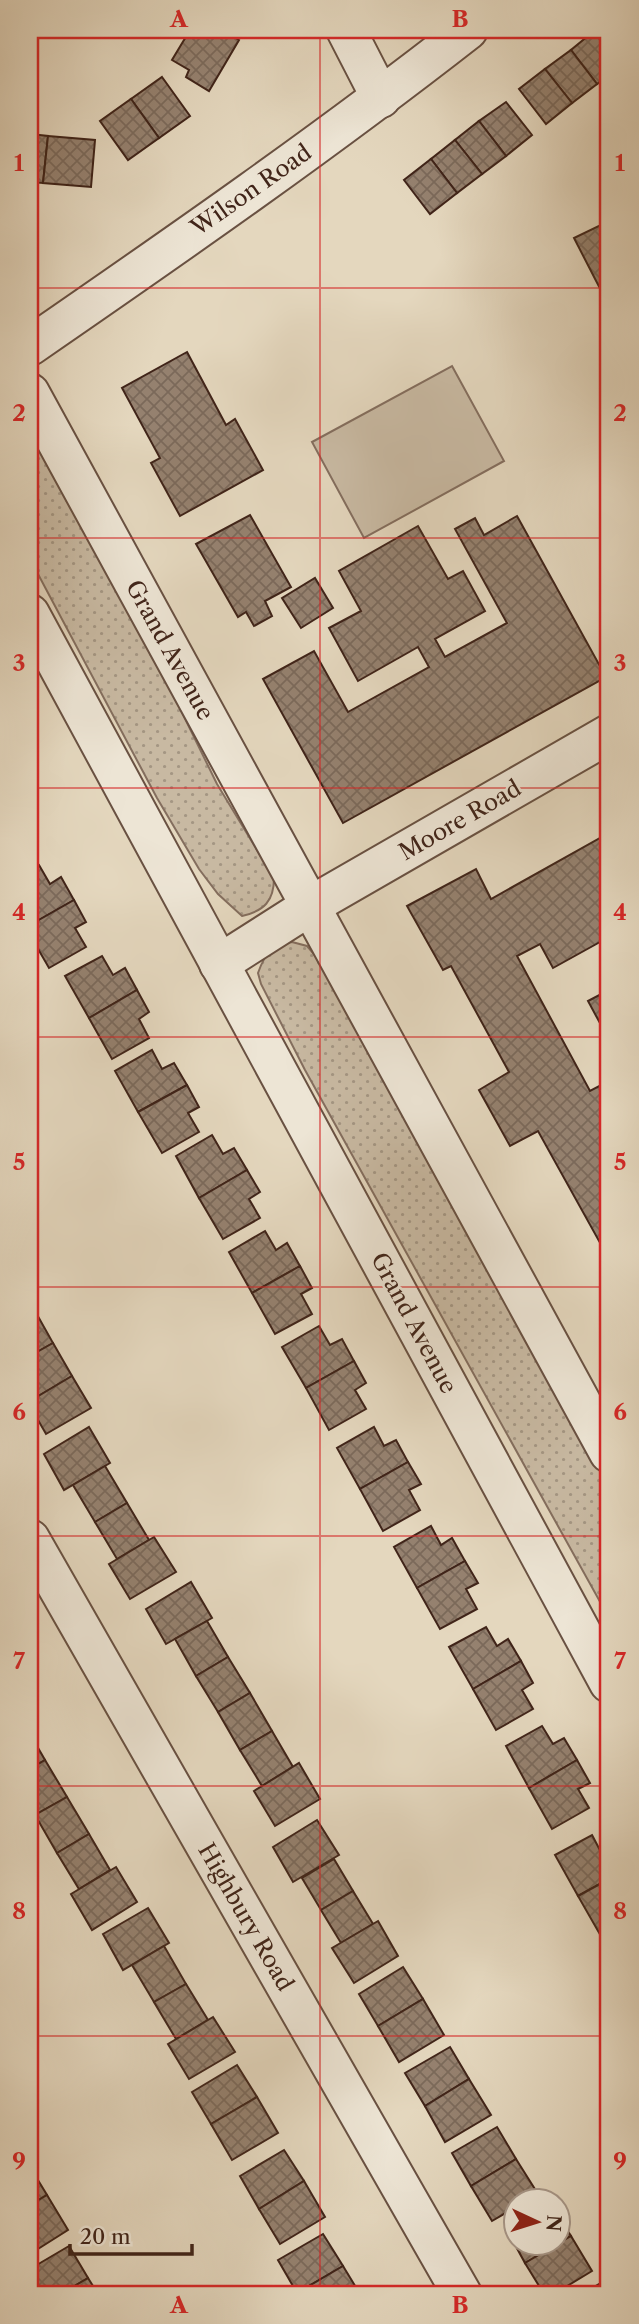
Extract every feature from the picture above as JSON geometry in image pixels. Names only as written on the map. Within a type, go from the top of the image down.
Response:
[{"type":"street","points":[[346,30],[381,98]]},
{"type":"street","name":"Wilson Road","points":[[30,346],[381,98],[468,30]]},
{"type":"street","name":"Grand Avenue","points":[[30,393],[609,1453]]},
{"type":"street","name":"Grand Avenue","points":[[30,614],[609,1683]]},
{"type":"street","name":"Moore Road","points":[[310,906],[609,734]]},
{"type":"street","points":[[219,964],[310,906]]},
{"type":"street","name":"Highbury Road","points":[[30,1539],[462,2294]]},
{"type":"shaded area","points":[[452,366],[504,461],[364,538],[312,442]]},
{"type":"shaded area","points":[[35,434],[147,641],[217,784],[274,878],[270,899],[256,911],[242,916],[218,894],[199,869],[157,798],[30,559],[30,437]]},
{"type":"shaded area","points":[[292,942],[307,946],[320,961],[609,1483],[609,1618],[305,1070],[261,984],[258,973],[263,960],[274,948]]},
{"type":"building","points":[[190,30],[222,30],[239,40],[209,91],[186,77],[189,70],[172,60]]},
{"type":"building","points":[[609,30],[609,51],[594,31]]},
{"type":"building","points":[[594,31],[609,51],[609,75],[597,84],[571,50]]},
{"type":"building","points":[[571,50],[597,84],[572,103],[545,69]]},
{"type":"building","points":[[545,69],[572,103],[546,124],[519,89]]},
{"type":"building","points":[[162,77],[190,116],[159,138],[131,99]]},
{"type":"building","points":[[131,99],[159,138],[128,160],[100,121]]},
{"type":"building","points":[[506,102],[532,135],[506,156],[479,121]]},
{"type":"building","points":[[479,121],[506,156],[482,174],[455,140]]},
{"type":"building","points":[[30,134],[48,136],[43,183],[30,182]]},
{"type":"building","points":[[48,136],[95,140],[91,187],[43,183]]},
{"type":"building","points":[[455,140],[482,174],[457,193],[431,159]]},
{"type":"building","points":[[431,159],[457,193],[430,214],[404,180]]},
{"type":"building","points":[[609,221],[609,306],[574,238]]},
{"type":"building","points":[[187,352],[226,425],[235,419],[263,470],[180,516],[151,463],[160,458],[122,388]]},
{"type":"building","points":[[250,515],[291,587],[265,601],[272,616],[254,626],[246,612],[238,617],[196,544]]},
{"type":"building","points":[[517,516],[606,677],[343,823],[263,679],[314,651],[348,712],[429,667],[418,647],[358,681],[329,628],[361,611],[339,571],[418,526],[448,579],[463,571],[485,611],[435,639],[445,657],[507,623],[455,529],[475,518],[484,535]]},
{"type":"building","points":[[315,578],[333,608],[301,628],[282,598]]},
{"type":"building","points":[[609,833],[609,911],[600,916],[609,937],[553,968],[540,944],[517,956],[590,1091],[609,1081],[609,1259],[538,1131],[510,1146],[479,1090],[509,1072],[451,966],[443,970],[407,906],[476,869],[491,899]]},
{"type":"building","points":[[39,865],[50,884],[61,877],[74,900],[30,925],[30,870]]},
{"type":"building","points":[[74,900],[86,922],[75,928],[86,947],[49,968],[30,935],[30,925]]},
{"type":"building","points":[[102,956],[113,975],[125,968],[137,990],[89,1018],[65,976]]},
{"type":"building","points":[[137,990],[149,1012],[139,1019],[149,1038],[112,1059],[89,1018]]},
{"type":"building","points":[[609,990],[609,1021],[601,1025],[588,1001]]},
{"type":"building","points":[[152,1050],[162,1069],[174,1063],[187,1085],[138,1112],[115,1071]]},
{"type":"building","points":[[187,1085],[199,1107],[188,1113],[199,1132],[162,1153],[138,1112]]},
{"type":"building","points":[[212,1135],[223,1154],[234,1148],[247,1170],[199,1198],[176,1156]]},
{"type":"building","points":[[247,1170],[260,1192],[249,1199],[260,1218],[223,1239],[199,1198]]},
{"type":"building","points":[[265,1231],[276,1250],[287,1243],[300,1266],[252,1293],[229,1252]]},
{"type":"building","points":[[300,1266],[312,1288],[301,1294],[312,1314],[275,1334],[252,1293]]},
{"type":"building","points":[[35,1311],[53,1343],[30,1356],[30,1314]]},
{"type":"building","points":[[319,1326],[330,1345],[342,1339],[354,1361],[306,1388],[282,1347]]},
{"type":"building","points":[[53,1343],[72,1376],[30,1401],[30,1356]]},
{"type":"building","points":[[354,1361],[366,1383],[355,1390],[366,1409],[329,1430],[306,1388]]},
{"type":"building","points":[[72,1376],[91,1408],[46,1434],[30,1406],[30,1401]]},
{"type":"building","points":[[89,1427],[110,1463],[64,1490],[44,1454]]},
{"type":"building","points":[[374,1427],[384,1446],[396,1440],[408,1462],[360,1489],[337,1448]]},
{"type":"building","points":[[408,1462],[421,1484],[409,1490],[420,1510],[383,1531],[360,1489]]},
{"type":"building","points":[[105,1466],[127,1503],[95,1522],[73,1485]]},
{"type":"building","points":[[127,1503],[149,1540],[117,1559],[95,1522]]},
{"type":"building","points":[[431,1526],[441,1545],[452,1538],[465,1561],[417,1588],[394,1547]]},
{"type":"building","points":[[154,1537],[176,1572],[130,1599],[109,1564]]},
{"type":"building","points":[[465,1561],[478,1583],[466,1589],[477,1609],[440,1629],[417,1588]]},
{"type":"building","points":[[191,1582],[212,1618],[166,1644],[146,1609]]},
{"type":"building","points":[[207,1621],[228,1657],[196,1676],[175,1639]]},
{"type":"building","points":[[486,1627],[497,1646],[508,1639],[521,1661],[473,1689],[449,1647]]},
{"type":"building","points":[[228,1657],[250,1693],[218,1712],[196,1676]]},
{"type":"building","points":[[521,1661],[533,1683],[522,1690],[533,1709],[496,1730],[473,1689]]},
{"type":"building","points":[[250,1693],[272,1731],[240,1750],[218,1712]]},
{"type":"building","points":[[542,1726],[553,1744],[564,1738],[577,1760],[529,1788],[506,1746]]},
{"type":"building","points":[[272,1731],[293,1767],[262,1786],[240,1750]]},
{"type":"building","points":[[30,1734],[45,1760],[30,1769]]},
{"type":"building","points":[[45,1760],[67,1797],[35,1815],[30,1807],[30,1769]]},
{"type":"building","points":[[577,1760],[590,1783],[578,1789],[589,1808],[552,1829],[529,1788]]},
{"type":"building","points":[[299,1763],[320,1799],[275,1826],[254,1791]]},
{"type":"building","points":[[67,1797],[89,1834],[57,1853],[35,1815]]},
{"type":"building","points":[[317,1820],[339,1855],[293,1882],[273,1847]]},
{"type":"building","points":[[89,1834],[110,1870],[79,1889],[57,1853]]},
{"type":"building","points":[[592,1835],[602,1854],[609,1850],[609,1879],[578,1896],[555,1855]]},
{"type":"building","points":[[334,1859],[353,1891],[321,1910],[302,1878]]},
{"type":"building","points":[[116,1867],[137,1902],[92,1930],[71,1894]]},
{"type":"building","points":[[609,1879],[609,1934],[602,1938],[578,1896]]},
{"type":"building","points":[[353,1891],[373,1924],[341,1943],[321,1910]]},
{"type":"building","points":[[148,1908],[169,1943],[123,1970],[103,1934]]},
{"type":"building","points":[[378,1921],[398,1956],[354,1983],[332,1948]]},
{"type":"building","points":[[164,1946],[186,1984],[154,2002],[132,1965]]},
{"type":"building","points":[[403,1967],[423,1999],[378,2026],[359,1994]]},
{"type":"building","points":[[186,1984],[208,2020],[176,2039],[154,2002]]},
{"type":"building","points":[[423,1999],[444,2035],[399,2062],[378,2026]]},
{"type":"building","points":[[213,2017],[235,2052],[189,2079],[168,2044]]},
{"type":"building","points":[[450,2047],[469,2079],[425,2106],[405,2073]]},
{"type":"building","points":[[237,2065],[257,2097],[211,2124],[192,2092]]},
{"type":"building","points":[[469,2079],[491,2115],[445,2142],[425,2106]]},
{"type":"building","points":[[257,2097],[278,2133],[232,2160],[211,2124]]},
{"type":"building","points":[[497,2127],[516,2159],[471,2186],[452,2153]]},
{"type":"building","points":[[284,2150],[304,2181],[259,2209],[240,2176]]},
{"type":"building","points":[[516,2159],[534,2188],[503,2188],[503,2215],[492,2221],[471,2186]]},
{"type":"building","points":[[30,2167],[47,2195],[30,2205]]},
{"type":"building","points":[[304,2181],[325,2217],[280,2244],[259,2209]]},
{"type":"building","points":[[47,2195],[68,2230],[30,2254],[30,2205]]},
{"type":"building","points":[[323,2234],[343,2266],[297,2293],[278,2260]]},
{"type":"building","points":[[572,2238],[592,2271],[554,2294],[544,2294],[525,2263],[534,2258],[572,2258]]},
{"type":"building","points":[[69,2246],[88,2278],[61,2294],[36,2294],[30,2283],[30,2269]]},
{"type":"building","points":[[343,2266],[360,2294],[297,2293]]},
{"type":"building","points":[[88,2278],[98,2294],[61,2294]]},
{"type":"building","points":[[599,2284],[606,2294],[582,2294]]}]
